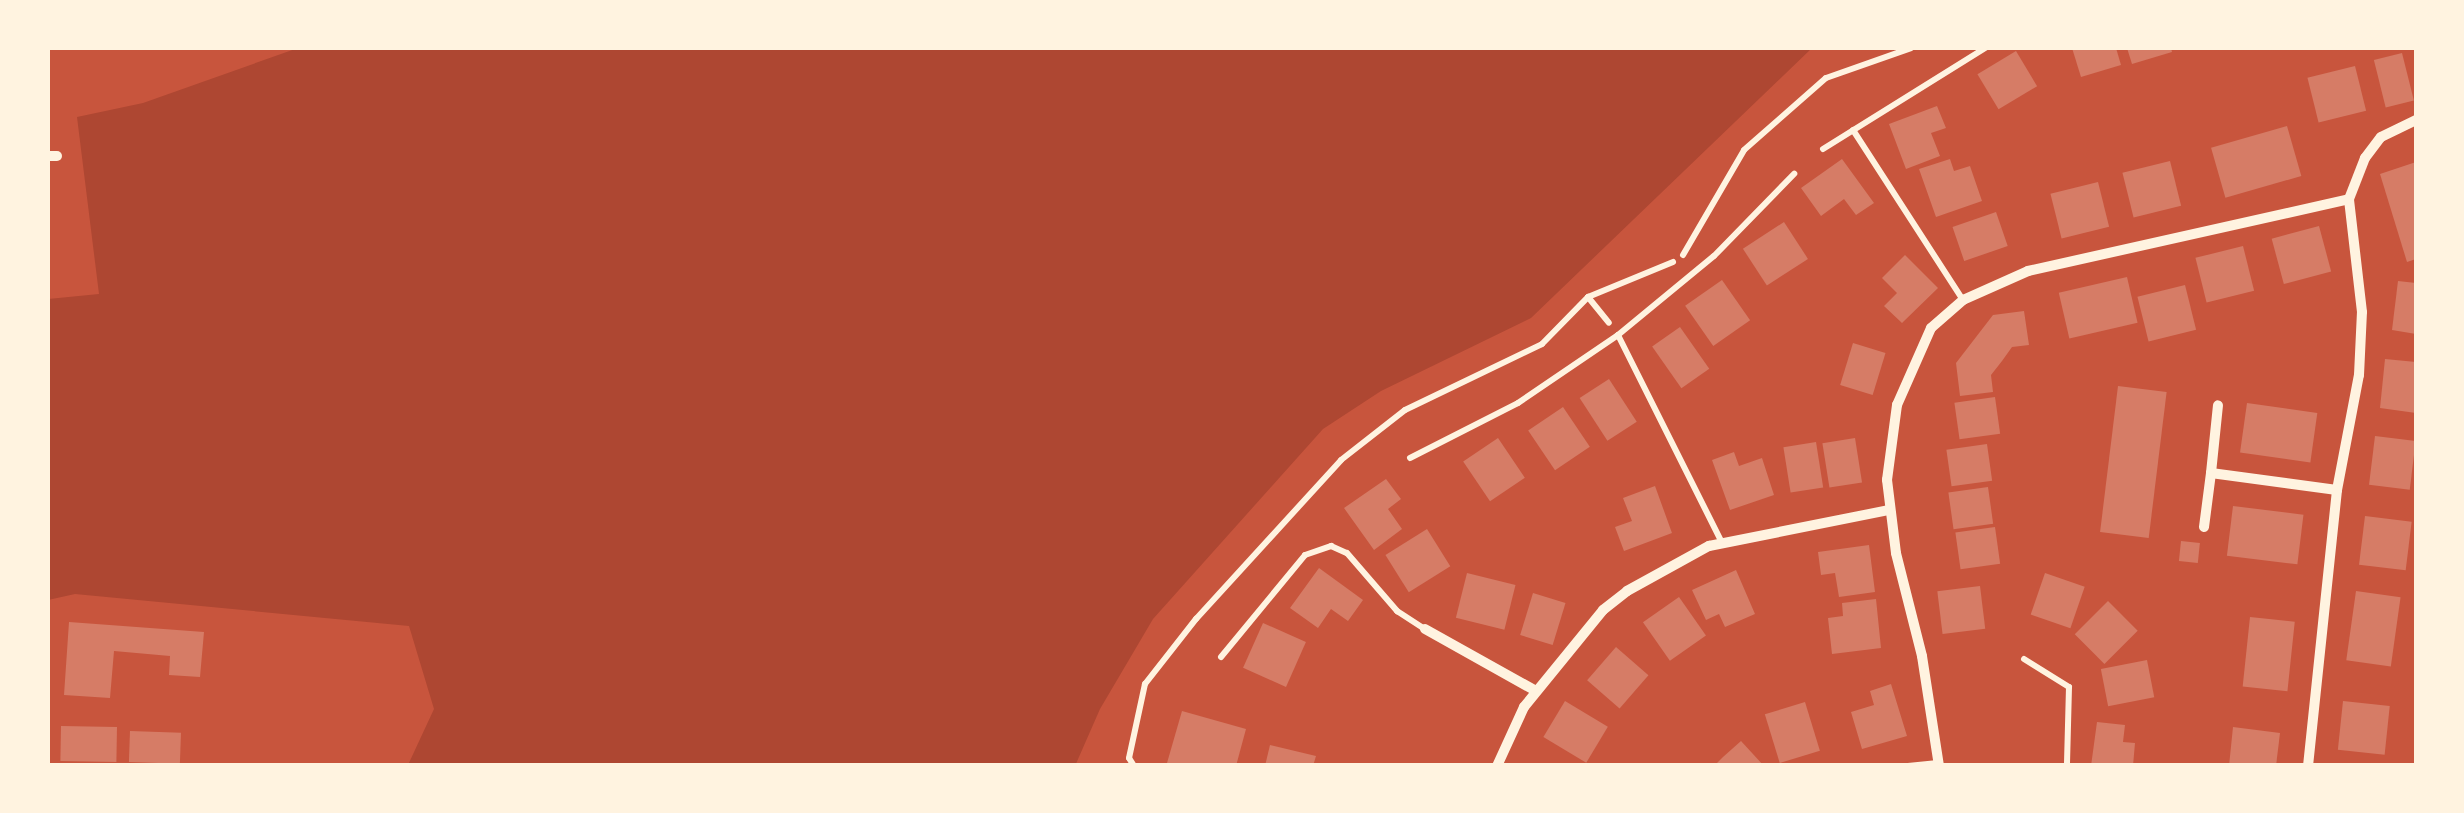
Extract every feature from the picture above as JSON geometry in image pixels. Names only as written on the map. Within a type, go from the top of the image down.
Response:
[{"type":"street","points":[[2308,766],[2337,490],[2359,374],[2362,312],[2350,199],[2364,158],[2381,137],[2416,120]]},
{"type":"street","points":[[1939,764],[1926,674],[1888,510],[1887,480],[1897,405],[1931,328],[1963,300],[1991,284],[2066,260],[2350,199]]},
{"type":"street","points":[[2204,526],[2218,405]]},
{"type":"street","points":[[2211,473],[2337,490]]},
{"type":"street","points":[[1496,766],[1524,706],[1615,600],[1669,565],[1722,543],[1888,510]]},
{"type":"street","points":[[1425,628],[1536,691]]},
{"type":"lane","points":[[1823,150],[1984,48]]},
{"type":"lane","points":[[1853,130],[1963,300]]},
{"type":"lane","points":[[1410,458],[1518,403],[1618,336],[1714,256],[1794,174]]},
{"type":"lane","points":[[1618,336],[1722,543]]},
{"type":"lane","points":[[1221,657],[1305,554],[1331,546],[1347,553],[1397,611],[1425,628]]},
{"type":"lane","points":[[2024,659],[2069,687],[2066,766]]},
{"type":"lane","points":[[1908,766],[1939,764]]},
{"type":"path","points":[[1134,766],[1128,758],[1145,684],[1196,619],[1341,460],[1405,410],[1542,344],[1588,297],[1680,259],[1744,150],[1826,78],[1910,48]]},
{"type":"path","points":[[1588,297],[1618,336]]},
{"type":"shaded area","points":[[298,48],[1812,48],[1531,318],[1381,391],[1323,429],[1153,619],[1100,709],[1075,766],[408,765],[434,709],[409,626],[75,594],[48,600],[48,299],[99,294],[77,117],[143,103]]},
{"type":"building","points":[[2072,48],[2116,48],[2121,65],[2081,77]]},
{"type":"building","points":[[2127,48],[2171,48],[2172,52],[2132,64]]},
{"type":"building","points":[[2016,51],[2037,86],[1999,109],[1977,74]]},
{"type":"building","points":[[2402,53],[2414,101],[2386,108],[2374,60]]},
{"type":"building","points":[[2355,66],[2366,111],[2319,122],[2307,78]]},
{"type":"building","points":[[1937,106],[1946,128],[1931,133],[1940,156],[1906,169],[1889,124]]},
{"type":"building","points":[[2287,126],[2301,176],[2225,198],[2211,148]]},
{"type":"building","points":[[1842,159],[1874,203],[1856,215],[1844,199],[1821,216],[1801,188]]},
{"type":"building","points":[[1950,159],[1954,171],[1970,166],[1982,201],[1936,217],[1919,169]]},
{"type":"building","points":[[2170,161],[2181,206],[2134,217],[2122,173]]},
{"type":"building","points":[[2416,162],[2416,259],[2407,262],[2380,174]]},
{"type":"building","points":[[2098,182],[2109,227],[2062,238],[2050,194]]},
{"type":"building","points":[[1996,212],[2008,246],[1964,261],[1953,227]]},
{"type":"building","points":[[1784,222],[1808,259],[1767,286],[1743,249]]},
{"type":"building","points":[[2319,226],[2331,271],[2284,284],[2272,239]]},
{"type":"building","points":[[2243,246],[2254,291],[2207,302],[2195,258]]},
{"type":"building","points":[[1905,255],[1938,288],[1902,323],[1884,306],[1897,293],[1882,278]]},
{"type":"building","points":[[2127,277],[2138,323],[2069,339],[2059,293]]},
{"type":"building","points":[[1722,280],[1750,320],[1713,346],[1685,306]]},
{"type":"building","points":[[2398,281],[2416,283],[2416,334],[2392,330]]},
{"type":"building","points":[[2185,285],[2196,330],[2149,341],[2137,297]]},
{"type":"building","points":[[2024,311],[2029,345],[2012,347],[1991,375],[1993,392],[1960,396],[1956,363],[1993,315]]},
{"type":"building","points":[[1680,327],[1709,369],[1681,388],[1652,347]]},
{"type":"building","points":[[1853,343],[1886,353],[1873,395],[1840,385]]},
{"type":"building","points":[[2385,359],[2416,362],[2416,413],[2380,408]]},
{"type":"building","points":[[1609,379],[1637,422],[1607,441],[1580,398]]},
{"type":"building","points":[[2118,386],[2167,392],[2149,538],[2100,532]]},
{"type":"building","points":[[1995,397],[2000,434],[1960,439],[1954,403]]},
{"type":"building","points":[[2247,403],[2317,413],[2310,462],[2240,453]]},
{"type":"building","points":[[1563,407],[1590,447],[1555,470],[1528,430]]},
{"type":"building","points":[[2375,436],[2416,441],[2410,490],[2369,485]]},
{"type":"building","points":[[1498,438],[1525,478],[1490,501],[1463,461]]},
{"type":"building","points":[[1855,438],[1862,482],[1829,488],[1822,443]]},
{"type":"building","points":[[1816,442],[1823,487],[1791,493],[1783,447]]},
{"type":"building","points":[[1987,444],[1992,481],[1952,486],[1946,450]]},
{"type":"building","points":[[1734,452],[1739,466],[1762,458],[1774,495],[1730,510],[1712,460]]},
{"type":"building","points":[[1386,479],[1401,499],[1388,509],[1402,529],[1374,550],[1344,508]]},
{"type":"building","points":[[1655,486],[1672,533],[1624,551],[1615,527],[1632,521],[1623,498]]},
{"type":"building","points":[[1988,487],[1993,524],[1954,529],[1948,493]]},
{"type":"building","points":[[2233,506],[2303,515],[2297,564],[2227,556]]},
{"type":"building","points":[[2365,516],[2412,522],[2406,570],[2359,565]]},
{"type":"building","points":[[1995,527],[2000,564],[1961,569],[1955,533]]},
{"type":"building","points":[[1427,529],[1450,566],[1409,592],[1385,555]]},
{"type":"building","points":[[2181,541],[2200,543],[2198,563],[2179,561]]},
{"type":"building","points":[[1869,545],[1875,592],[1839,597],[1835,573],[1821,575],[1818,552]]},
{"type":"building","points":[[1319,568],[1363,600],[1348,621],[1331,609],[1318,628],[1290,608]]},
{"type":"building","points":[[1736,570],[1755,614],[1725,627],[1719,614],[1706,620],[1692,590]]},
{"type":"building","points":[[1467,573],[1516,585],[1504,630],[1456,618]]},
{"type":"building","points":[[2045,573],[2085,587],[2070,628],[2031,615]]},
{"type":"building","points":[[1980,586],[1985,629],[1943,634],[1937,591]]},
{"type":"building","points":[[2356,591],[2401,597],[2391,667],[2346,660]]},
{"type":"building","points":[[1533,593],[1566,603],[1553,645],[1520,635]]},
{"type":"building","points":[[1679,597],[1706,636],[1670,661],[1643,622]]},
{"type":"building","points":[[1876,599],[1881,648],[1832,654],[1828,618],[1843,616],[1842,603]]},
{"type":"building","points":[[2108,601],[2138,631],[2104,664],[2075,634]]},
{"type":"building","points":[[2250,617],[2295,622],[2287,691],[2243,687]]},
{"type":"building","points":[[69,622],[204,632],[200,677],[169,675],[170,656],[114,651],[110,698],[64,695]]},
{"type":"building","points":[[1263,623],[1306,642],[1286,687],[1243,668]]},
{"type":"building","points":[[1616,647],[1648,675],[1620,708],[1587,680]]},
{"type":"building","points":[[2147,660],[2154,697],[2108,706],[2101,669]]},
{"type":"building","points":[[1891,684],[1907,736],[1862,749],[1851,712],[1874,705],[1870,691]]},
{"type":"building","points":[[1565,701],[1608,727],[1586,763],[1543,737]]},
{"type":"building","points":[[2343,701],[2390,706],[2385,755],[2338,750]]},
{"type":"building","points":[[1805,702],[1820,751],[1780,763],[1765,714]]},
{"type":"building","points":[[1182,711],[1246,729],[1236,766],[1167,763]]},
{"type":"building","points":[[2097,722],[2125,725],[2123,742],[2135,743],[2133,766],[2091,766]]},
{"type":"building","points":[[61,726],[117,727],[116,762],[60,761]]},
{"type":"building","points":[[2233,727],[2280,733],[2276,766],[2229,766]]},
{"type":"building","points":[[130,731],[181,733],[180,764],[129,762]]},
{"type":"building","points":[[1741,741],[1764,766],[1714,766],[1723,757]]},
{"type":"building","points":[[1270,745],[1316,756],[1313,766],[1265,766]]}]
